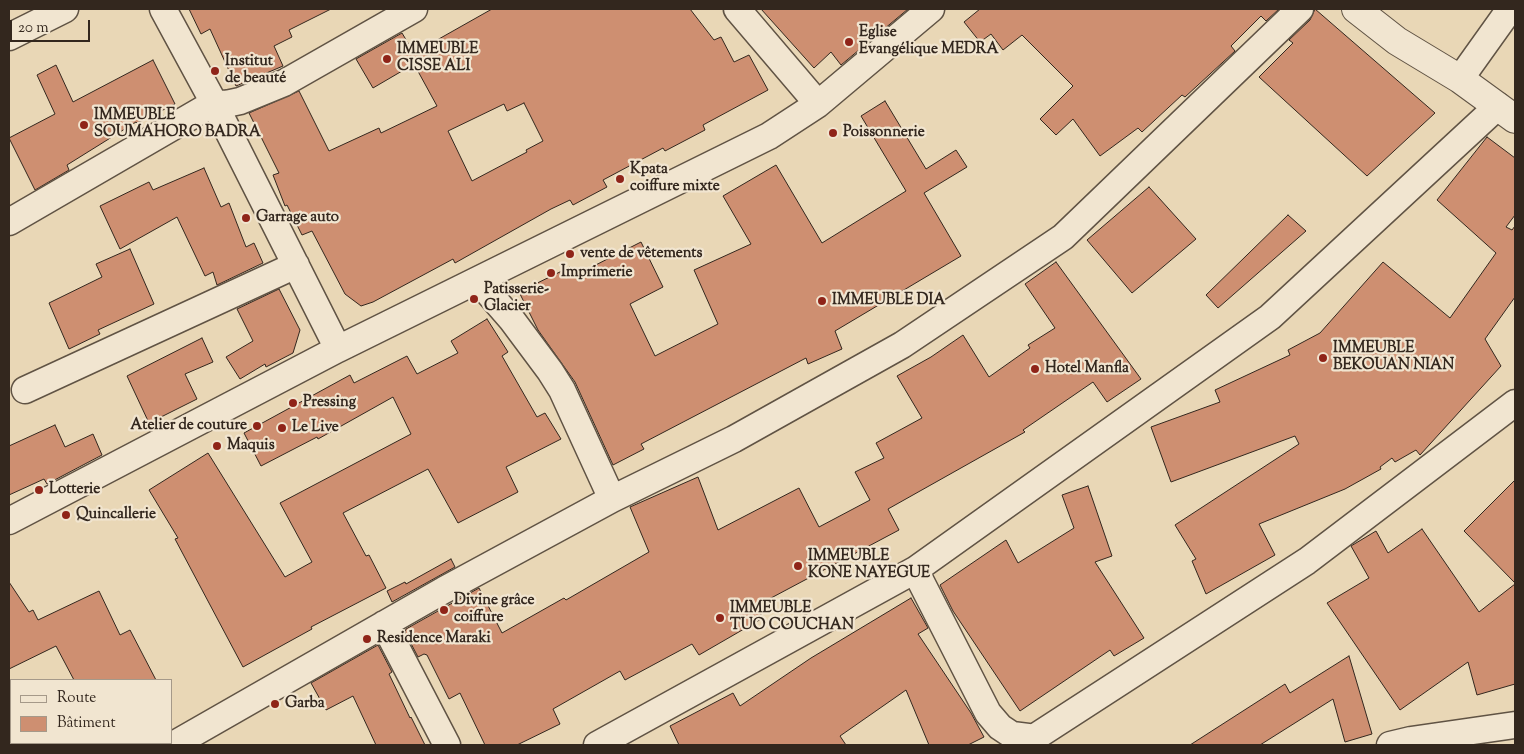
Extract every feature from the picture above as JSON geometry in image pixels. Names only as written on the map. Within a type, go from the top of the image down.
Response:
[{"type":"street","points":[[9,37],[65,9]]},
{"type":"street","points":[[162,9],[214,103],[338,349]]},
{"type":"street","points":[[9,222],[214,103],[226,104],[240,101],[284,83],[414,9]]},
{"type":"street","points":[[737,9],[818,104]]},
{"type":"street","points":[[9,521],[338,349],[479,282],[770,136],[818,104],[931,9]]},
{"type":"street","points":[[173,745],[384,624],[612,499],[734,439],[902,345],[1063,238],[1300,9]]},
{"type":"street","points":[[597,745],[915,570],[1270,317],[1506,113],[1460,79],[1397,41],[1356,9]]},
{"type":"street","points":[[1460,79],[1510,9]]},
{"type":"street","points":[[25,390],[296,265]]},
{"type":"street","points":[[479,282],[512,320],[562,390],[612,499]]},
{"type":"street","points":[[915,570],[988,713],[1000,727],[1012,735],[1030,742],[1306,560],[1515,403]]},
{"type":"street","points":[[384,624],[447,745]]},
{"type":"street","points":[[1390,745],[1411,740],[1515,725]]},
{"type":"building","points":[[189,9],[331,9],[289,30],[292,37],[274,46],[283,66],[236,86],[210,29],[201,34]]},
{"type":"building","points":[[492,9],[690,9],[714,40],[721,37],[734,62],[749,55],[768,90],[703,125],[705,130],[665,151],[663,148],[603,180],[607,187],[573,205],[570,200],[551,209],[455,263],[453,259],[373,302],[361,306],[345,294],[312,231],[302,235],[287,205],[285,206],[273,175],[279,173],[249,113],[299,91],[329,151],[379,128],[381,133],[437,106],[414,64],[373,88],[356,59],[402,33],[414,53]],"holes":[[[524,103],[543,141],[526,150],[527,152],[472,181],[448,131],[504,104],[507,111]]]},
{"type":"building","points":[[761,9],[908,9],[841,65],[831,52],[814,68]]},
{"type":"building","points":[[980,9],[1279,9],[1266,21],[1261,16],[1231,46],[1235,51],[1185,97],[1182,95],[1142,132],[1138,128],[1100,156],[1073,119],[1056,135],[1040,119],[1073,86],[1022,35],[1003,50],[991,34],[980,42],[964,22]]},
{"type":"building","points":[[1315,9],[1435,113],[1367,176],[1259,77],[1293,43],[1289,40],[1310,20]]},
{"type":"building","points":[[153,60],[175,104],[136,122],[67,165],[69,170],[35,190],[9,138],[55,114],[37,75],[56,65],[73,102]]},
{"type":"building","points":[[885,101],[926,169],[956,150],[967,167],[924,193],[961,256],[835,331],[842,349],[808,364],[806,358],[641,444],[644,449],[613,465],[575,382],[538,330],[519,292],[570,267],[574,276],[641,242],[663,287],[630,304],[655,356],[718,324],[694,270],[751,244],[723,196],[776,165],[822,243],[906,191],[861,116]]},
{"type":"building","points":[[1487,137],[1515,158],[1515,215],[1506,227],[1512,230],[1515,226],[1515,297],[1485,339],[1501,366],[1420,455],[1416,450],[1395,462],[1392,458],[1380,467],[1381,469],[1345,489],[1259,524],[1275,555],[1206,594],[1192,561],[1196,559],[1175,525],[1299,444],[1295,436],[1171,482],[1151,427],[1220,402],[1215,390],[1290,355],[1288,350],[1320,333],[1383,262],[1450,318],[1496,253],[1437,200]]},
{"type":"building","points":[[204,168],[221,207],[229,203],[246,247],[254,243],[263,263],[217,285],[213,272],[205,276],[177,217],[120,249],[100,206],[149,182],[153,190]]},
{"type":"building","points":[[1149,187],[1196,239],[1132,293],[1087,240]]},
{"type":"building","points":[[1288,215],[1306,231],[1218,308],[1206,295]]},
{"type":"building","points":[[130,249],[154,304],[98,330],[100,334],[69,349],[49,303],[102,277],[96,264]]},
{"type":"building","points":[[1056,262],[1141,379],[1107,402],[1093,382],[1023,430],[1025,432],[888,509],[899,530],[756,606],[763,618],[699,655],[692,644],[625,680],[620,671],[553,709],[560,724],[517,745],[485,745],[460,693],[449,699],[427,655],[424,654],[418,657],[405,632],[406,629],[479,588],[502,633],[564,598],[566,600],[649,552],[630,507],[698,477],[718,530],[799,488],[819,527],[870,500],[855,472],[884,458],[876,443],[922,418],[897,376],[931,357],[963,335],[989,377],[1030,348],[1028,345],[1055,328],[1025,284]]},
{"type":"building","points":[[279,289],[300,330],[293,353],[266,367],[265,364],[240,379],[226,357],[253,341],[237,309]]},
{"type":"building","points":[[487,319],[508,352],[502,356],[537,417],[545,413],[561,439],[506,467],[518,492],[458,523],[428,469],[343,513],[366,556],[369,555],[386,588],[311,627],[312,629],[243,667],[175,539],[178,538],[149,490],[208,453],[285,577],[312,562],[280,503],[411,434],[393,397],[318,439],[317,437],[261,466],[244,433],[350,375],[354,383],[407,356],[417,374],[458,353],[451,341]]},
{"type":"building","points":[[202,338],[213,362],[185,374],[197,399],[149,423],[127,376]]},
{"type":"building","points":[[55,425],[65,447],[93,434],[102,455],[47,484],[44,479],[9,495],[9,446]]},
{"type":"building","points":[[1515,480],[1515,583],[1464,531]]},
{"type":"building","points":[[1088,486],[1112,556],[1095,562],[1144,638],[1114,656],[1110,650],[1020,711],[953,611],[940,585],[1006,540],[1018,563],[1074,528],[1062,495]]},
{"type":"building","points":[[1422,529],[1479,612],[1515,584],[1515,684],[1477,695],[1468,662],[1400,710],[1327,603],[1369,578],[1351,546],[1376,531],[1388,553]]},
{"type":"building","points":[[451,559],[455,567],[392,602],[387,591],[405,582],[406,584]]},
{"type":"building","points":[[9,582],[29,612],[33,610],[38,620],[99,591],[120,635],[130,630],[155,679],[73,679],[56,646],[9,669]]},
{"type":"building","points":[[911,598],[928,628],[918,634],[971,713],[984,737],[968,745],[929,745],[906,690],[840,736],[846,745],[679,745],[670,726],[733,693],[740,706],[811,658]]},
{"type":"building","points":[[378,645],[392,672],[389,674],[425,745],[376,745],[353,696],[326,710],[311,683]]},
{"type":"building","points":[[1349,656],[1372,734],[1345,742],[1333,699],[1260,745],[1190,745],[1285,684],[1290,693]]},
{"type":"place","name":"Eglise Evangélique MEDRA","points":[[849,42]]},
{"type":"place","name":"IMMEUBLE CISSE ALI","points":[[387,59]]},
{"type":"place","name":"Institut de beauté","points":[[215,71]]},
{"type":"place","name":"IMMEUBLE SOUMAHORO BADRA","points":[[84,125]]},
{"type":"place","name":"Poissonnerie","points":[[833,133]]},
{"type":"place","name":"Kpata coiffure mixte","points":[[620,179]]},
{"type":"place","name":"Garrage auto","points":[[246,218]]},
{"type":"place","name":"vente de vêtements","points":[[570,254]]},
{"type":"place","name":"Imprimerie","points":[[551,273]]},
{"type":"place","name":"Patisserie- Glacier","points":[[474,299]]},
{"type":"place","name":"IMMEUBLE DIA","points":[[822,301]]},
{"type":"place","name":"IMMEUBLE BEKOUAN NIAN","points":[[1323,358]]},
{"type":"place","name":"Hotel Manfla","points":[[1035,369]]},
{"type":"place","name":"Pressing","points":[[293,403]]},
{"type":"place","name":"Atelier de couture","points":[[257,426]]},
{"type":"place","name":"Le Live","points":[[282,428]]},
{"type":"place","name":"Maquis","points":[[217,446]]},
{"type":"place","name":"Lotterie","points":[[39,490]]},
{"type":"place","name":"Quincallerie","points":[[66,515]]},
{"type":"place","name":"IMMEUBLE KONE NAYEGUE","points":[[798,566]]},
{"type":"place","name":"Divine grâce coiffure","points":[[444,610]]},
{"type":"place","name":"IMMEUBLE TUO COUCHAN","points":[[720,618]]},
{"type":"place","name":"Residence Maraki","points":[[367,639]]},
{"type":"place","name":"Garba","points":[[275,704]]}]
